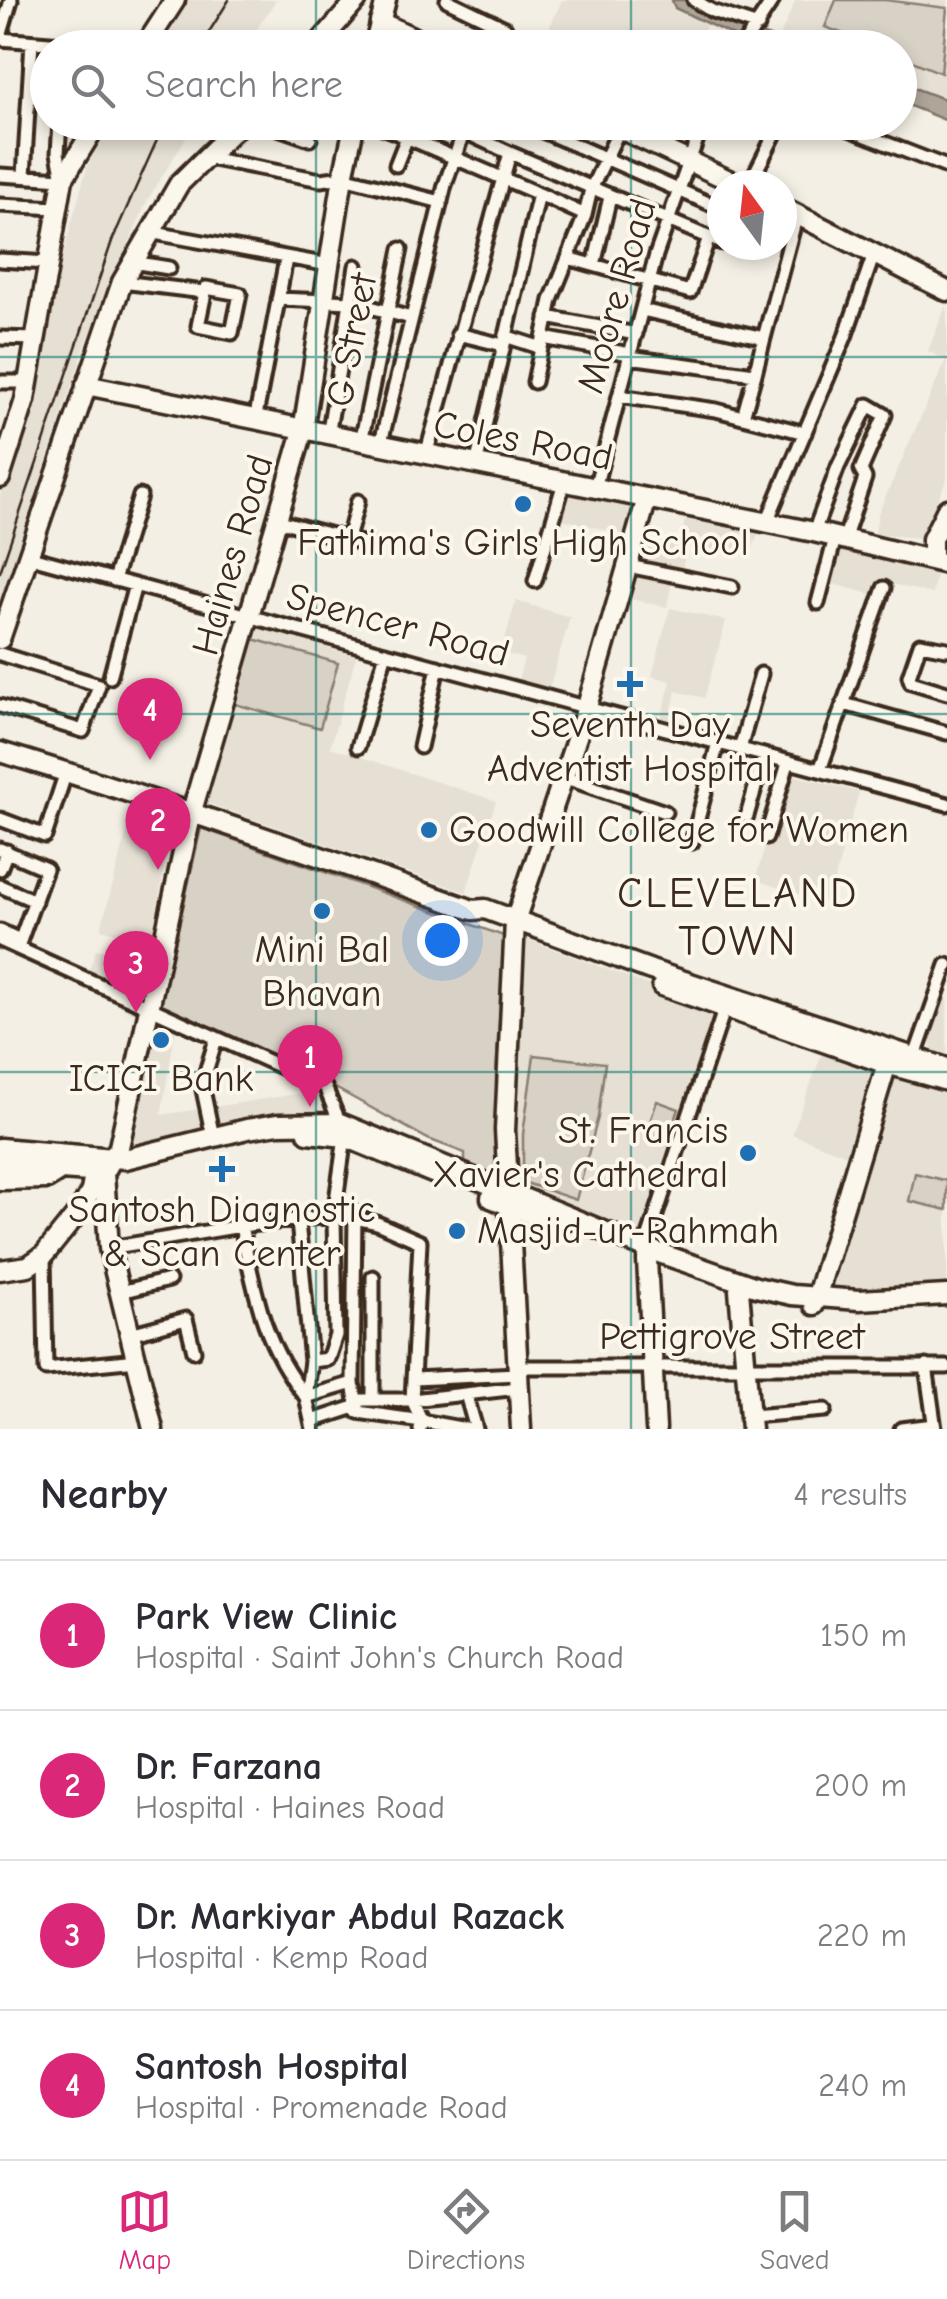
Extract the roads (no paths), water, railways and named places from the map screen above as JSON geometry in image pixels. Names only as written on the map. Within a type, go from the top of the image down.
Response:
[{"type":"street","points":[[11,0],[0,38],[30,42]]},
{"type":"street","points":[[155,30],[174,0]]},
{"type":"street","points":[[378,30],[386,0]]},
{"type":"street","points":[[694,0],[712,11],[758,26]]},
{"type":"street","points":[[755,30],[774,0]]},
{"type":"street","points":[[452,1],[504,30]]},
{"type":"street","points":[[331,30],[354,5],[397,30]]},
{"type":"street","points":[[24,176],[30,76]]},
{"type":"street","points":[[59,140],[63,179]]},
{"type":"street","points":[[0,478],[6,442],[28,382],[63,179],[87,140]]},
{"type":"street","points":[[0,639],[122,282],[179,184],[225,140]]},
{"type":"street","name":"Haines Road","points":[[97,1171],[119,1147],[192,810],[303,431],[352,140]]},
{"type":"street","points":[[396,165],[405,140]]},
{"type":"street","points":[[413,140],[585,214]]},
{"type":"street","points":[[371,444],[461,140]]},
{"type":"street","points":[[489,140],[707,237]]},
{"type":"street","points":[[562,140],[707,203]]},
{"type":"street","points":[[534,382],[551,300],[611,140]]},
{"type":"street","points":[[648,140],[710,170]]},
{"type":"street","name":"Moore Road","points":[[595,488],[650,280],[696,140]]},
{"type":"street","points":[[757,170],[772,140]]},
{"type":"street","points":[[877,140],[947,167]]},
{"type":"street","points":[[426,455],[510,152]]},
{"type":"street","points":[[208,158],[321,180],[343,177],[441,202]]},
{"type":"street","points":[[0,176],[63,179]]},
{"type":"street","points":[[476,464],[539,194]]},
{"type":"street","points":[[594,265],[610,197]]},
{"type":"street","points":[[0,205],[57,208]]},
{"type":"street","points":[[797,214],[947,291]]},
{"type":"street","points":[[149,232],[329,265]]},
{"type":"street","points":[[568,258],[690,292],[707,244]]},
{"type":"street","name":"G Street","points":[[371,444],[400,249]]},
{"type":"street","points":[[766,524],[845,337],[874,254]]},
{"type":"street","points":[[255,421],[286,259]]},
{"type":"street","points":[[0,260],[48,263]]},
{"type":"street","points":[[743,417],[779,260]]},
{"type":"street","points":[[132,262],[169,268]]},
{"type":"street","points":[[328,436],[356,266]]},
{"type":"street","points":[[122,282],[204,292]]},
{"type":"street","points":[[206,288],[240,294],[232,333],[199,327],[204,292],[206,288]]},
{"type":"street","points":[[278,300],[352,302],[411,318]]},
{"type":"street","points":[[642,310],[764,338]]},
{"type":"street","points":[[547,317],[636,334]]},
{"type":"street","points":[[458,334],[541,342],[755,374]]},
{"type":"street","points":[[0,338],[35,339]]},
{"type":"street","points":[[0,382],[28,382]]},
{"type":"street","name":"Coles Road","points":[[86,385],[814,532],[939,561]]},
{"type":"street","points":[[619,396],[665,401],[805,433]]},
{"type":"street","points":[[814,532],[838,466],[868,405],[885,415],[860,470],[865,478],[818,603]]},
{"type":"street","points":[[535,581],[564,482]]},
{"type":"street","points":[[114,580],[140,496]]},
{"type":"street","points":[[521,1429],[505,1130],[515,926],[586,708],[648,498]]},
{"type":"street","points":[[348,539],[358,502]]},
{"type":"street","points":[[939,561],[932,538],[947,510]]},
{"type":"street","points":[[276,520],[369,545]]},
{"type":"street","points":[[939,561],[947,545]]},
{"type":"street","name":"Spencer Road","points":[[26,556],[947,804]]},
{"type":"street","points":[[628,566],[732,587]]},
{"type":"street","points":[[110,677],[135,585]]},
{"type":"street","points":[[820,770],[884,588]]},
{"type":"street","points":[[947,649],[920,644],[909,676],[911,682],[947,693]]},
{"type":"street","points":[[358,748],[386,653]]},
{"type":"street","points":[[0,654],[99,685],[83,730],[0,706]]},
{"type":"street","points":[[420,747],[438,667]]},
{"type":"street","points":[[740,749],[761,674]]},
{"type":"street","points":[[844,704],[947,733]]},
{"type":"street","points":[[692,842],[718,743]]},
{"type":"street","points":[[0,752],[192,810],[474,910],[480,919],[515,926],[912,1065],[947,1082]]},
{"type":"street","points":[[746,816],[764,756]]},
{"type":"street","points":[[766,838],[788,763]]},
{"type":"street","points":[[0,820],[45,836],[66,772]]},
{"type":"street","points":[[563,777],[665,812]]},
{"type":"street","points":[[0,869],[3,850],[45,867],[19,944]]},
{"type":"street","points":[[0,889],[34,902]]},
{"type":"street","points":[[0,931],[147,1008],[325,1087],[343,1130],[334,1215],[336,1335],[328,1359],[311,1362]]},
{"type":"street","points":[[0,940],[19,944]]},
{"type":"street","points":[[912,1065],[947,965]]},
{"type":"street","points":[[656,1429],[646,1254],[724,1001]]},
{"type":"street","points":[[213,1137],[202,1085],[216,1039]]},
{"type":"street","points":[[814,1301],[889,1057]]},
{"type":"street","points":[[912,1065],[947,1068]]},
{"type":"street","points":[[0,1144],[97,1171],[133,1157],[278,1124],[343,1130],[739,1290],[814,1301],[947,1307]]},
{"type":"street","points":[[0,1163],[97,1171],[246,1138],[343,1130]]},
{"type":"street","points":[[0,1180],[47,1180],[61,1170]]},
{"type":"street","points":[[97,1171],[109,1248],[153,1429]]},
{"type":"street","points":[[0,1272],[28,1266],[44,1255],[81,1209],[97,1171]]},
{"type":"street","points":[[109,1248],[241,1226],[355,1213],[353,1384],[358,1412],[421,1425],[466,1429]]},
{"type":"street","points":[[355,1218],[377,1222],[420,1242],[412,1400],[421,1425]]},
{"type":"street","points":[[298,1221],[311,1362],[306,1397],[312,1425],[373,1398],[412,1400],[466,1394],[517,1376]]},
{"type":"street","points":[[241,1226],[262,1322],[289,1376],[306,1397]]},
{"type":"street","points":[[646,1254],[814,1301],[947,1295]]},
{"type":"street","points":[[44,1255],[46,1369],[137,1360]]},
{"type":"street","points":[[373,1276],[373,1398]]},
{"type":"street","points":[[120,1292],[169,1280]]},
{"type":"street","points":[[739,1290],[751,1422],[825,1410]]},
{"type":"street","points":[[130,1334],[186,1319],[194,1351]]},
{"type":"street","name":"Pettigrove Street","points":[[517,1376],[653,1366],[947,1367]]},
{"type":"street","points":[[901,1429],[935,1427],[926,1366]]},
{"type":"street","points":[[414,1379],[517,1376]]},
{"type":"street","points":[[306,1397],[353,1384]]},
{"type":"street","points":[[466,1394],[476,1429]]},
{"type":"railway","points":[[210,30],[229,0]]},
{"type":"railway","points":[[0,572],[112,241],[157,140]]},
{"type":"place","name":"Fathima's Girls High School","points":[[523,504]]},
{"type":"place","name":"Seventh Day Adventist Hospital","points":[[630,684]]},
{"type":"place","name":"Santosh Hospital","points":[[150,760]]},
{"type":"place","name":"Goodwill College for Women","points":[[429,830]]},
{"type":"place","name":"Dr. Farzana","points":[[158,870]]},
{"type":"place","name":"Mini Bal Bhavan","points":[[322,911]]},
{"type":"place","name":"Dr. Markiyar Abdul Razack","points":[[136,1013]]},
{"type":"place","name":"ICICI Bank","points":[[161,1040]]},
{"type":"place","name":"Park View Clinic","points":[[310,1107]]},
{"type":"place","name":"St. Francis Xavier's Cathedral","points":[[748,1153]]},
{"type":"place","name":"Santosh Diagnostic & Scan Center","points":[[222,1169]]},
{"type":"place","name":"Masjid-ur-Rahmah","points":[[457,1231]]},
{"type":"district","name":"CLEVELAND TOWN","points":[[738,917]]}]
